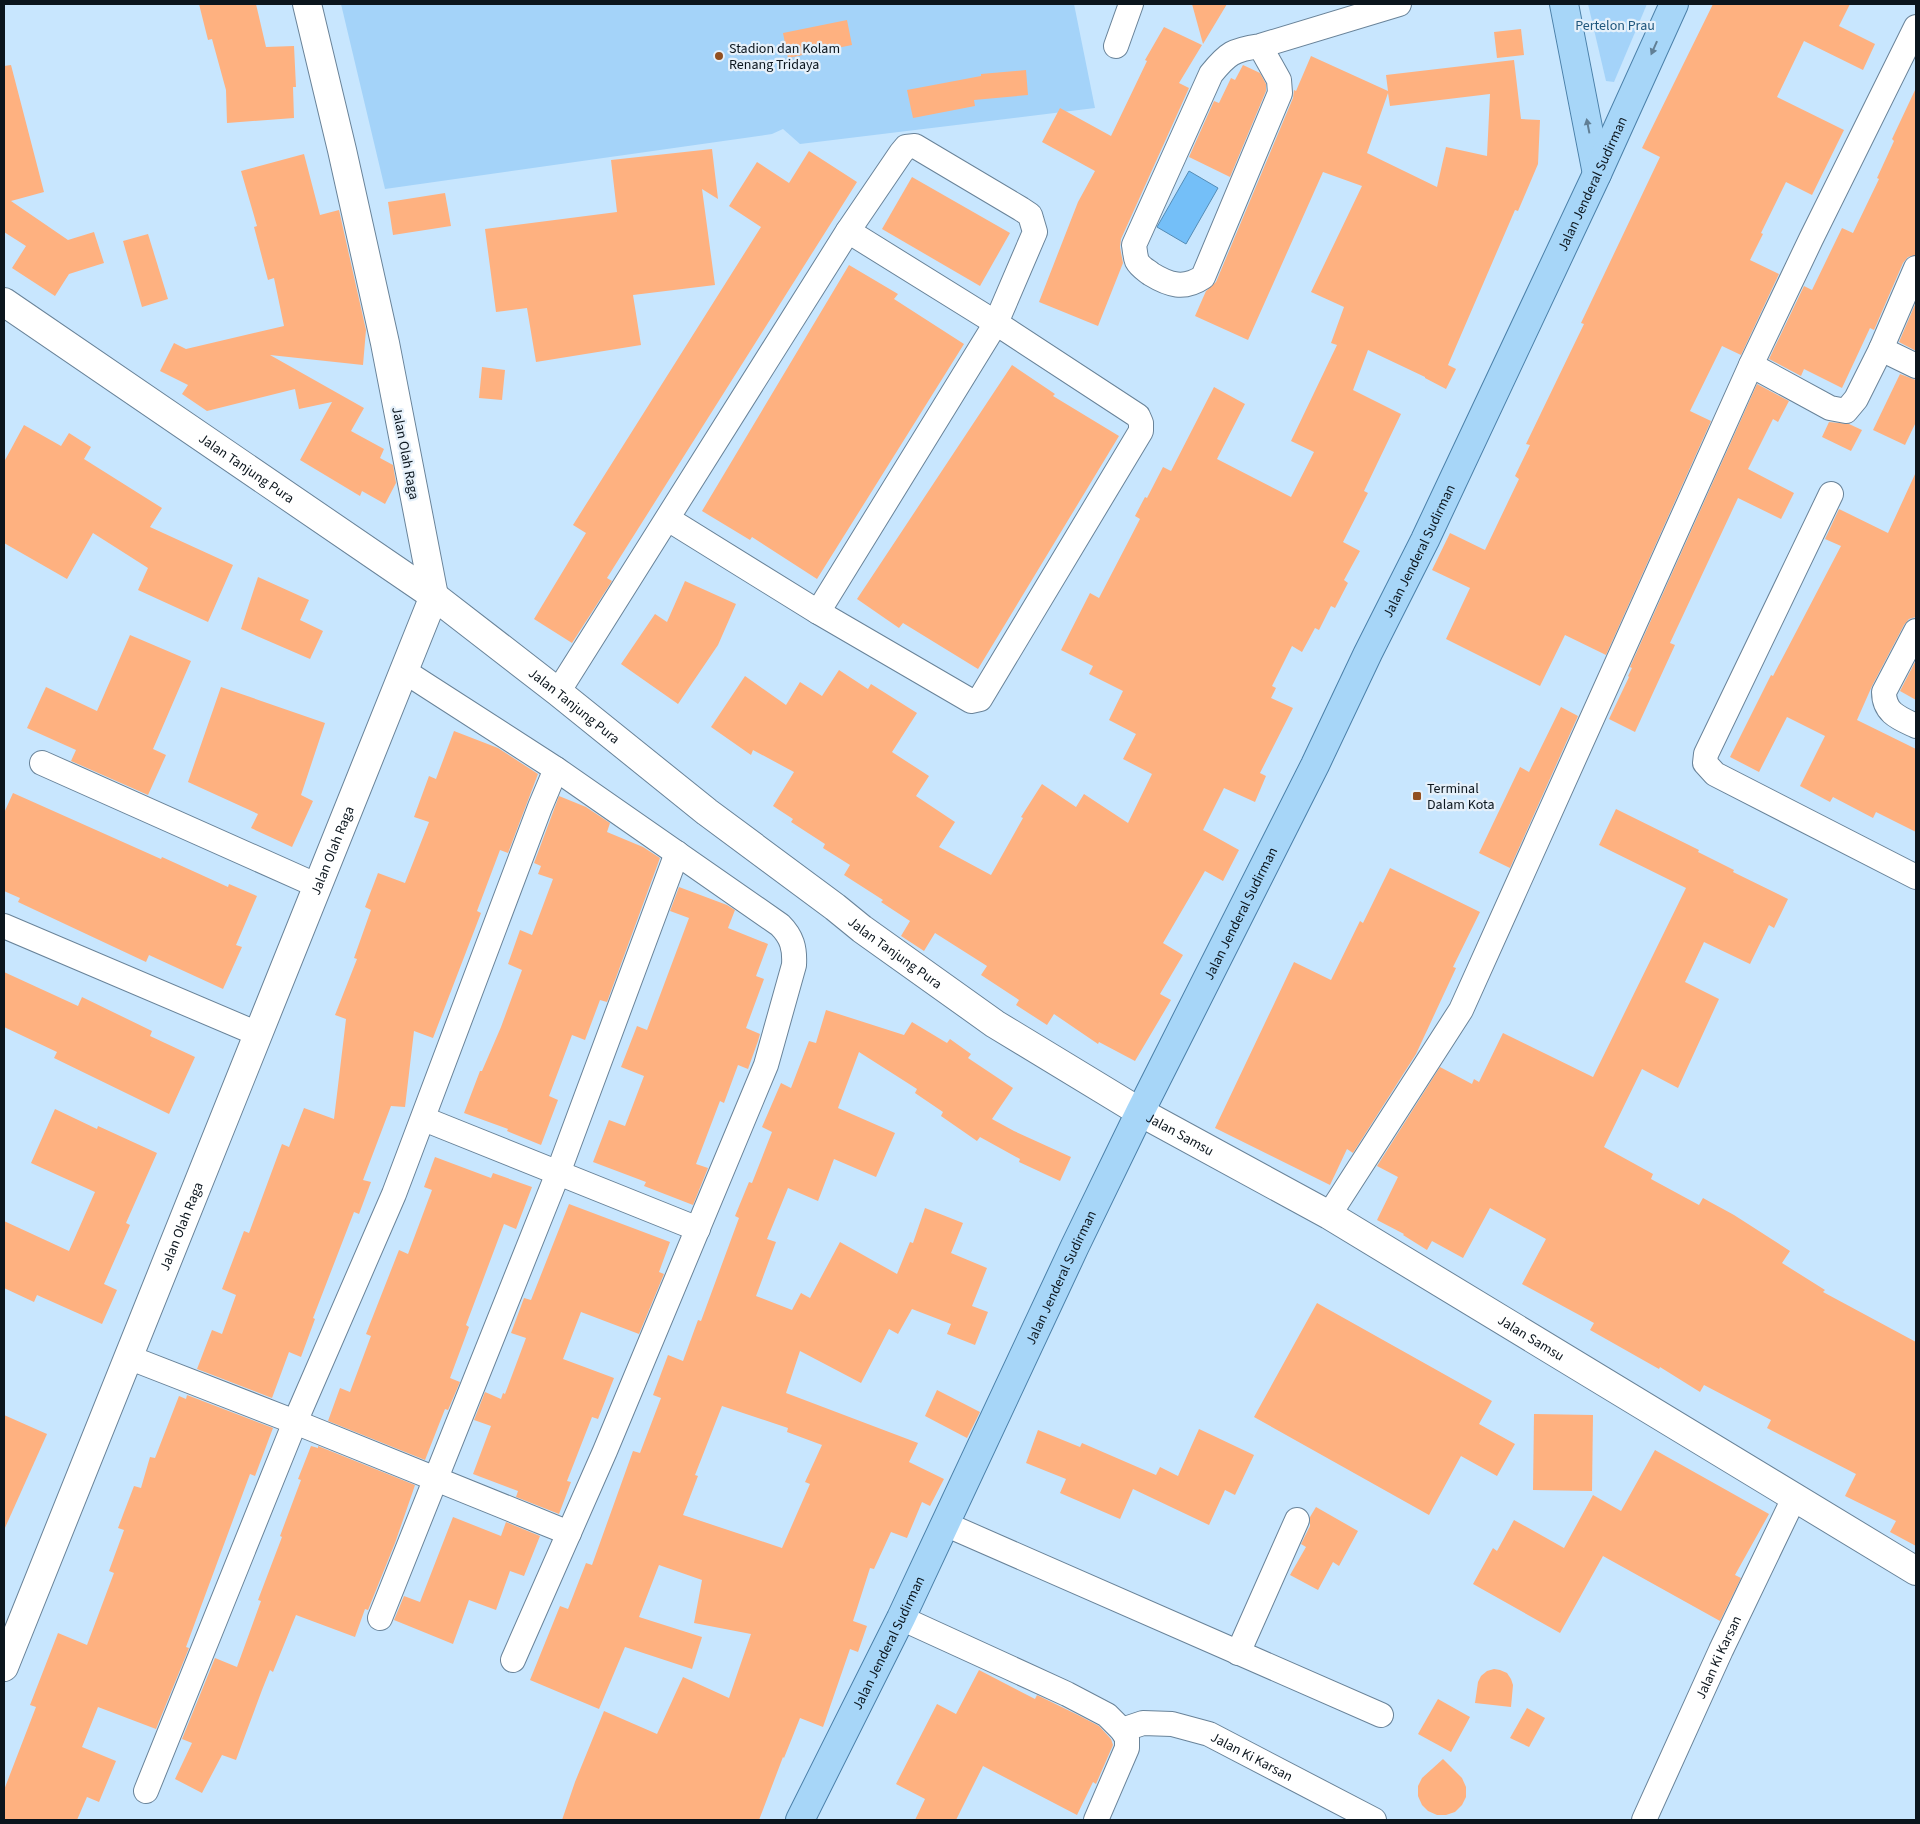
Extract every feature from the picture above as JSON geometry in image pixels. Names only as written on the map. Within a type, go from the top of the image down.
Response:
[{"type":"main road","points":[[1564,4],[1597,174]]},
{"type":"main road","name":"Jalan Jenderal Sudirman","points":[[800,1820],[901,1618],[1140,1112],[1315,765],[1368,653],[1425,540],[1597,174],[1674,4]]},
{"type":"street","name":"Jalan Olah Raga","points":[[4,1667],[434,596],[385,343],[307,4]]},
{"type":"street","points":[[1116,46],[1131,4]]},
{"type":"street","points":[[1260,46],[1279,80],[1280,93],[1203,277],[1194,283],[1186,285],[1166,283],[1141,267],[1136,260],[1134,245],[1211,74],[1226,56],[1241,49],[1260,46],[1399,4]]},
{"type":"street","points":[[1329,1215],[1461,1010],[1751,366],[1811,239],[1916,27]]},
{"type":"street","points":[[558,692],[848,231],[900,153],[906,147],[915,146],[1022,209],[1030,215],[1035,232],[996,323],[818,612]]},
{"type":"street","points":[[668,519],[818,612],[971,701],[980,699],[1141,431],[1141,423],[1138,416],[996,323],[848,231]]},
{"type":"street","points":[[1751,366],[1830,408],[1846,411],[1856,399],[1881,349],[1916,268]]},
{"type":"street","name":"Jalan Tanjung Pura","points":[[4,302],[434,596],[558,692],[707,812],[862,929],[995,1024],[1140,1112]]},
{"type":"street","points":[[1881,349],[1916,366]]},
{"type":"street","points":[[1831,494],[1706,754],[1704,763],[1715,774],[1916,877]]},
{"type":"street","points":[[1916,631],[1884,692],[1884,701],[1888,709],[1898,717],[1916,726]]},
{"type":"street","points":[[404,671],[556,769],[780,925],[789,934],[794,950],[794,965],[766,1065],[569,1533],[513,1660]]},
{"type":"street","points":[[42,763],[318,886]]},
{"type":"street","points":[[146,1791],[295,1422],[394,1194],[556,769]]},
{"type":"street","points":[[380,1618],[558,1173],[677,853]]},
{"type":"street","points":[[4,926],[258,1034]]},
{"type":"street","name":"Jalan Samsu","points":[[1140,1112],[1329,1215],[1916,1571]]},
{"type":"street","points":[[424,1119],[698,1229]]},
{"type":"street","points":[[128,1357],[295,1422],[569,1533]]},
{"type":"street","name":"Jalan Ki Karsan","points":[[1644,1820],[1721,1650],[1795,1496]]},
{"type":"street","points":[[1238,1653],[1296,1520]]},
{"type":"street","points":[[944,1524],[1381,1714]]},
{"type":"street","points":[[901,1618],[1067,1694],[1107,1716],[1122,1730],[1127,1738],[1127,1748],[1096,1820]]},
{"type":"street","name":"Jalan Ki Karsan","points":[[1122,1730],[1143,1723],[1172,1724],[1209,1734],[1374,1820]]},
{"type":"green space","name":"Stadion dan Kolam Renang Tridaya","points":[[341,4],[1074,4],[1095,108],[800,144],[783,129],[772,134],[385,189]]},
{"type":"green space","name":"Pertelon Prau","points":[[1588,4],[1647,4],[1614,82],[1606,81]]},
{"type":"shaded area","points":[[1189,171],[1218,188],[1186,244],[1157,227]]},
{"type":"building","points":[[199,4],[256,4],[266,47],[294,46],[296,87],[293,87],[294,118],[227,123],[226,90],[212,39],[208,40]]},
{"type":"building","points":[[1192,4],[1227,4],[1203,44]]},
{"type":"building","points":[[1713,4],[1850,4],[1839,26],[1875,44],[1863,70],[1804,41],[1777,97],[1844,130],[1812,195],[1786,182],[1761,233],[1763,234],[1750,260],[1779,274],[1741,355],[1722,346],[1690,411],[1711,421],[1606,655],[1565,635],[1540,686],[1446,639],[1470,588],[1432,570],[1450,533],[1485,550],[1519,479],[1515,476],[1530,445],[1526,444],[1584,324],[1581,323],[1660,157],[1642,148]]},
{"type":"building","points":[[847,20],[852,45],[788,58],[783,33]]},
{"type":"building","points":[[1164,27],[1202,45],[1179,83],[1189,88],[1121,239],[1120,247],[1123,263],[1098,326],[1039,302],[1078,202],[1095,171],[1042,142],[1060,108],[1111,136],[1147,61],[1145,60]]},
{"type":"building","points":[[1521,29],[1524,55],[1497,58],[1494,32]]},
{"type":"building","points":[[1311,56],[1388,91],[1386,75],[1514,60],[1521,119],[1540,120],[1538,164],[1518,211],[1515,210],[1448,365],[1456,369],[1446,389],[1368,350],[1353,390],[1401,414],[1364,491],[1368,493],[1343,542],[1360,551],[1344,580],[1348,583],[1335,608],[1331,606],[1319,630],[1315,628],[1302,652],[1292,646],[1272,686],[1276,688],[1271,698],[1293,708],[1260,773],[1266,776],[1255,802],[1224,788],[1203,830],[1239,850],[1223,881],[1205,871],[1163,943],[1183,955],[1160,994],[1171,1000],[1135,1061],[1099,1042],[1098,1044],[1054,1014],[1047,1025],[1016,1005],[1019,1000],[981,975],[987,966],[935,933],[924,951],[901,936],[910,921],[881,902],[883,900],[844,875],[850,865],[823,848],[825,844],[791,822],[793,819],[773,806],[794,772],[753,750],[751,755],[711,727],[745,676],[786,705],[800,682],[822,696],[839,670],[868,689],[871,684],[917,713],[892,752],[929,776],[916,796],[955,822],[939,847],[991,875],[1023,818],[1021,817],[1042,784],[1076,807],[1084,794],[1128,823],[1152,774],[1123,759],[1136,734],[1109,720],[1123,691],[1089,674],[1093,666],[1061,650],[1090,593],[1099,598],[1140,519],[1135,516],[1145,497],[1147,498],[1163,467],[1171,471],[1214,387],[1245,404],[1217,459],[1291,497],[1314,452],[1291,441],[1337,345],[1331,343],[1344,307],[1311,292],[1362,186],[1323,172],[1248,340],[1195,316],[1206,291],[1216,282],[1293,98],[1294,90],[1296,91]],"holes":[[[1388,93],[1390,106],[1490,94],[1487,156],[1446,147],[1437,187],[1367,153]]]},
{"type":"building","points":[[11,65],[44,192],[11,201],[68,240],[94,232],[104,263],[69,274],[55,296],[12,268],[26,246],[4,232],[4,66]]},
{"type":"building","points":[[1243,65],[1260,73],[1266,84],[1266,91],[1230,177],[1189,157],[1214,101],[1219,103],[1231,78],[1235,80]]},
{"type":"building","points":[[1026,70],[1028,95],[974,100],[975,106],[913,118],[907,90],[981,76],[981,74]]},
{"type":"building","points":[[1916,88],[1916,255],[1908,257],[1903,263],[1874,330],[1870,328],[1842,388],[1804,369],[1801,376],[1769,359],[1804,286],[1812,290],[1842,228],[1853,233],[1879,179],[1877,178],[1894,141],[1892,139]]},
{"type":"building","points":[[712,149],[718,199],[702,189],[715,285],[633,295],[641,345],[536,362],[527,308],[496,312],[485,229],[617,212],[611,160]]},
{"type":"building","points":[[809,151],[857,182],[607,578],[612,581],[572,643],[534,619],[586,533],[573,525],[761,227],[729,206],[757,162],[789,183]]},
{"type":"building","points":[[304,154],[320,215],[339,210],[366,330],[363,365],[270,355],[364,408],[351,431],[384,449],[380,458],[393,465],[396,483],[385,504],[362,491],[360,496],[300,460],[332,402],[299,409],[295,389],[207,411],[182,394],[188,385],[160,371],[174,343],[186,349],[284,326],[274,278],[268,280],[254,227],[257,226],[241,171]]},
{"type":"building","points":[[912,177],[1010,233],[980,286],[882,229]]},
{"type":"building","points":[[445,193],[451,226],[393,235],[388,202]]},
{"type":"building","points":[[148,234],[168,299],[142,307],[123,241]]},
{"type":"building","points":[[849,265],[898,294],[894,299],[964,344],[817,579],[752,537],[750,540],[702,511]]},
{"type":"building","points":[[1916,302],[1916,351],[1899,342]]},
{"type":"building","points":[[1012,365],[1055,394],[1053,396],[1119,436],[978,669],[903,623],[899,628],[857,599]]},
{"type":"building","points":[[482,367],[505,370],[502,400],[479,398]]},
{"type":"building","points":[[1900,374],[1916,380],[1916,422],[1905,445],[1873,430]]},
{"type":"building","points":[[1757,384],[1789,401],[1778,422],[1773,419],[1748,469],[1794,493],[1781,519],[1738,498],[1670,643],[1675,645],[1635,732],[1609,719],[1629,677],[1632,668],[1630,667]]},
{"type":"building","points":[[1829,422],[1849,424],[1862,430],[1851,451],[1822,437]]},
{"type":"building","points":[[24,425],[61,446],[69,433],[91,447],[84,459],[162,508],[150,527],[233,565],[208,622],[138,590],[148,568],[93,533],[67,579],[4,543],[4,462]]},
{"type":"building","points":[[1916,472],[1916,617],[1909,619],[1904,625],[1872,686],[1857,720],[1916,749],[1916,832],[1876,812],[1873,818],[1833,797],[1830,802],[1800,786],[1825,736],[1787,717],[1759,772],[1730,757],[1771,675],[1773,676],[1841,546],[1825,539],[1839,509],[1888,533]]},
{"type":"building","points":[[258,577],[309,600],[300,620],[323,631],[310,659],[241,629]]},
{"type":"building","points":[[685,581],[736,604],[718,645],[678,704],[621,664],[655,614],[667,622]]},
{"type":"building","points":[[130,635],[191,661],[153,749],[166,755],[148,795],[71,761],[76,750],[27,728],[46,687],[97,711]]},
{"type":"building","points":[[1916,660],[1916,700],[1900,691]]},
{"type":"building","points":[[221,687],[325,723],[301,795],[313,801],[292,847],[251,828],[258,814],[188,782]]},
{"type":"building","points":[[1561,707],[1578,716],[1510,868],[1479,853],[1520,767],[1529,772]]},
{"type":"building","points":[[454,731],[498,748],[538,774],[508,853],[500,850],[477,911],[481,913],[433,1038],[414,1031],[405,1107],[391,1106],[363,1180],[371,1182],[359,1214],[354,1212],[313,1318],[315,1319],[301,1357],[289,1352],[272,1398],[197,1369],[212,1330],[222,1334],[236,1295],[222,1289],[244,1231],[249,1233],[282,1144],[289,1147],[304,1108],[334,1119],[346,1019],[335,1015],[357,959],[354,958],[371,910],[365,907],[378,873],[405,883],[429,822],[414,817],[429,776],[436,779]]},
{"type":"building","points":[[13,793],[161,859],[162,857],[228,887],[229,884],[257,896],[236,945],[242,947],[223,989],[149,955],[146,962],[18,902],[20,898],[4,891],[4,813]]},
{"type":"building","points":[[559,796],[586,807],[610,823],[607,832],[643,847],[660,858],[607,1002],[600,1000],[585,1040],[572,1035],[549,1096],[558,1100],[541,1145],[507,1131],[508,1129],[464,1113],[480,1071],[482,1071],[501,1027],[522,970],[508,964],[520,930],[532,935],[553,879],[538,874],[541,866],[534,863]]},
{"type":"building","points":[[1616,809],[1699,850],[1698,852],[1734,870],[1733,872],[1788,899],[1774,928],[1769,925],[1750,964],[1704,942],[1685,982],[1719,999],[1678,1088],[1642,1069],[1604,1147],[1653,1174],[1651,1179],[1699,1205],[1703,1198],[1734,1215],[1790,1251],[1782,1263],[1825,1290],[1823,1292],[1916,1342],[1916,1546],[1890,1532],[1896,1521],[1845,1496],[1856,1474],[1767,1428],[1771,1420],[1704,1385],[1700,1392],[1660,1367],[1659,1369],[1590,1330],[1594,1323],[1522,1284],[1546,1239],[1490,1208],[1463,1258],[1432,1241],[1427,1250],[1404,1234],[1377,1220],[1398,1177],[1377,1166],[1440,1067],[1472,1084],[1474,1079],[1479,1082],[1503,1033],[1593,1077],[1686,888],[1599,845]]},
{"type":"building","points":[[1390,868],[1480,912],[1453,967],[1456,968],[1416,1054],[1353,1153],[1347,1149],[1330,1185],[1215,1128],[1294,962],[1331,980],[1360,921],[1363,923]]},
{"type":"building","points":[[679,887],[727,905],[735,910],[728,928],[768,944],[756,976],[764,979],[746,1028],[760,1034],[758,1041],[748,1069],[738,1065],[724,1103],[720,1101],[696,1164],[708,1168],[693,1205],[644,1186],[646,1182],[593,1162],[609,1120],[625,1126],[644,1076],[621,1067],[637,1026],[647,1030],[689,918],[670,911]]},
{"type":"building","points":[[4,972],[78,1006],[82,997],[152,1031],[150,1036],[195,1057],[169,1114],[54,1058],[57,1052],[4,1027]]},
{"type":"building","points":[[826,1010],[904,1035],[912,1022],[947,1043],[950,1039],[971,1054],[968,1058],[1013,1088],[992,1119],[1071,1157],[1060,1181],[1019,1162],[1020,1159],[980,1137],[977,1141],[941,1116],[943,1112],[915,1093],[917,1089],[859,1052],[838,1108],[895,1133],[876,1177],[834,1159],[818,1201],[788,1188],[767,1239],[776,1242],[756,1296],[792,1310],[801,1293],[810,1298],[840,1242],[897,1274],[910,1242],[913,1243],[925,1208],[963,1223],[951,1253],[987,1268],[972,1306],[988,1312],[975,1345],[947,1334],[951,1324],[912,1309],[898,1334],[889,1329],[861,1383],[800,1351],[786,1393],[918,1443],[909,1462],[944,1479],[930,1506],[922,1502],[907,1538],[891,1532],[874,1569],[870,1568],[853,1621],[867,1626],[858,1652],[850,1649],[823,1727],[800,1718],[759,1820],[562,1820],[575,1782],[604,1711],[657,1734],[683,1677],[729,1698],[751,1634],[694,1623],[702,1580],[659,1565],[639,1617],[702,1637],[692,1669],[625,1647],[599,1709],[530,1680],[560,1606],[568,1609],[586,1563],[592,1565],[633,1451],[640,1453],[661,1398],[653,1395],[668,1355],[683,1361],[698,1320],[701,1321],[739,1218],[735,1216],[749,1182],[752,1183],[772,1132],[762,1127],[781,1083],[791,1088],[809,1041],[816,1043]],"holes":[[[722,1406],[788,1428],[787,1432],[822,1445],[805,1482],[810,1484],[782,1548],[683,1515],[698,1476],[695,1475]]]},
{"type":"building","points":[[55,1109],[97,1129],[98,1126],[157,1153],[126,1223],[130,1225],[104,1284],[117,1290],[102,1324],[37,1295],[34,1302],[4,1288],[4,1221],[69,1251],[95,1192],[31,1163]]},
{"type":"building","points":[[435,1157],[491,1178],[493,1173],[532,1187],[516,1229],[504,1224],[466,1325],[469,1327],[450,1378],[460,1382],[448,1410],[445,1409],[425,1460],[328,1421],[340,1388],[350,1392],[371,1336],[366,1334],[399,1250],[408,1254],[432,1190],[424,1187]]},
{"type":"building","points":[[569,1204],[670,1242],[659,1272],[664,1274],[639,1334],[581,1312],[563,1359],[614,1378],[598,1419],[592,1417],[567,1481],[571,1482],[559,1514],[516,1497],[518,1491],[473,1474],[491,1426],[474,1420],[485,1392],[501,1399],[503,1393],[505,1394],[526,1338],[511,1333],[524,1298],[531,1300]]},
{"type":"building","points":[[1317,1303],[1492,1401],[1479,1424],[1515,1444],[1497,1476],[1461,1456],[1429,1515],[1254,1417]]},
{"type":"building","points":[[937,1390],[980,1412],[967,1438],[925,1416]]},
{"type":"building","points":[[187,1395],[273,1428],[255,1476],[250,1474],[186,1647],[189,1648],[156,1729],[98,1707],[82,1747],[116,1761],[99,1802],[87,1797],[77,1820],[4,1820],[4,1790],[36,1707],[30,1705],[58,1633],[87,1645],[114,1573],[109,1571],[124,1530],[118,1528],[134,1486],[141,1488],[150,1457],[155,1458],[179,1396],[186,1399]]},
{"type":"building","points":[[1534,1414],[1593,1415],[1592,1491],[1533,1490]]},
{"type":"building","points":[[4,1415],[47,1434],[4,1530]]},
{"type":"building","points":[[1199,1429],[1254,1455],[1235,1495],[1225,1490],[1209,1525],[1133,1489],[1120,1519],[1060,1493],[1066,1479],[1026,1463],[1038,1430],[1080,1447],[1082,1443],[1156,1475],[1160,1467],[1178,1476]]},
{"type":"building","points":[[311,1446],[318,1448],[318,1446],[415,1485],[395,1543],[368,1610],[365,1609],[355,1637],[296,1615],[273,1672],[270,1670],[236,1760],[222,1755],[202,1793],[175,1779],[192,1743],[182,1739],[215,1658],[237,1667],[261,1601],[258,1600],[301,1480],[298,1479]]},
{"type":"building","points":[[1655,1450],[1769,1514],[1735,1575],[1741,1578],[1720,1621],[1603,1556],[1560,1633],[1473,1584],[1493,1548],[1497,1551],[1514,1520],[1564,1548],[1593,1495],[1621,1511]]},
{"type":"building","points":[[1316,1507],[1358,1531],[1339,1566],[1333,1562],[1318,1590],[1290,1575],[1306,1547],[1301,1544],[1310,1526],[1310,1517]]},
{"type":"building","points":[[453,1517],[501,1536],[506,1522],[540,1536],[524,1576],[510,1571],[496,1610],[469,1600],[453,1644],[394,1620],[404,1596],[420,1602]]},
{"type":"building","points":[[1494,1669],[1507,1673],[1511,1679],[1513,1685],[1511,1707],[1475,1703],[1478,1682],[1481,1676],[1487,1671]]},
{"type":"building","points":[[979,1670],[1035,1699],[1037,1695],[1078,1715],[1099,1726],[1111,1739],[1113,1745],[1096,1784],[1093,1782],[1077,1815],[983,1766],[956,1820],[915,1820],[925,1799],[896,1784],[937,1704],[956,1714]]},
{"type":"building","points":[[1438,1699],[1470,1717],[1451,1752],[1418,1734]]},
{"type":"building","points":[[1527,1708],[1545,1718],[1529,1747],[1510,1738]]},
{"type":"building","points":[[1443,1759],[1462,1778],[1466,1787],[1466,1797],[1462,1805],[1455,1812],[1437,1815],[1428,1811],[1422,1805],[1418,1796],[1418,1786],[1422,1778]]},
{"type":"place","name":"Stadion dan Kolam Renang Tridaya","points":[[719,56]]},
{"type":"place","name":"Terminal Dalam Kota","points":[[1417,796]]}]
